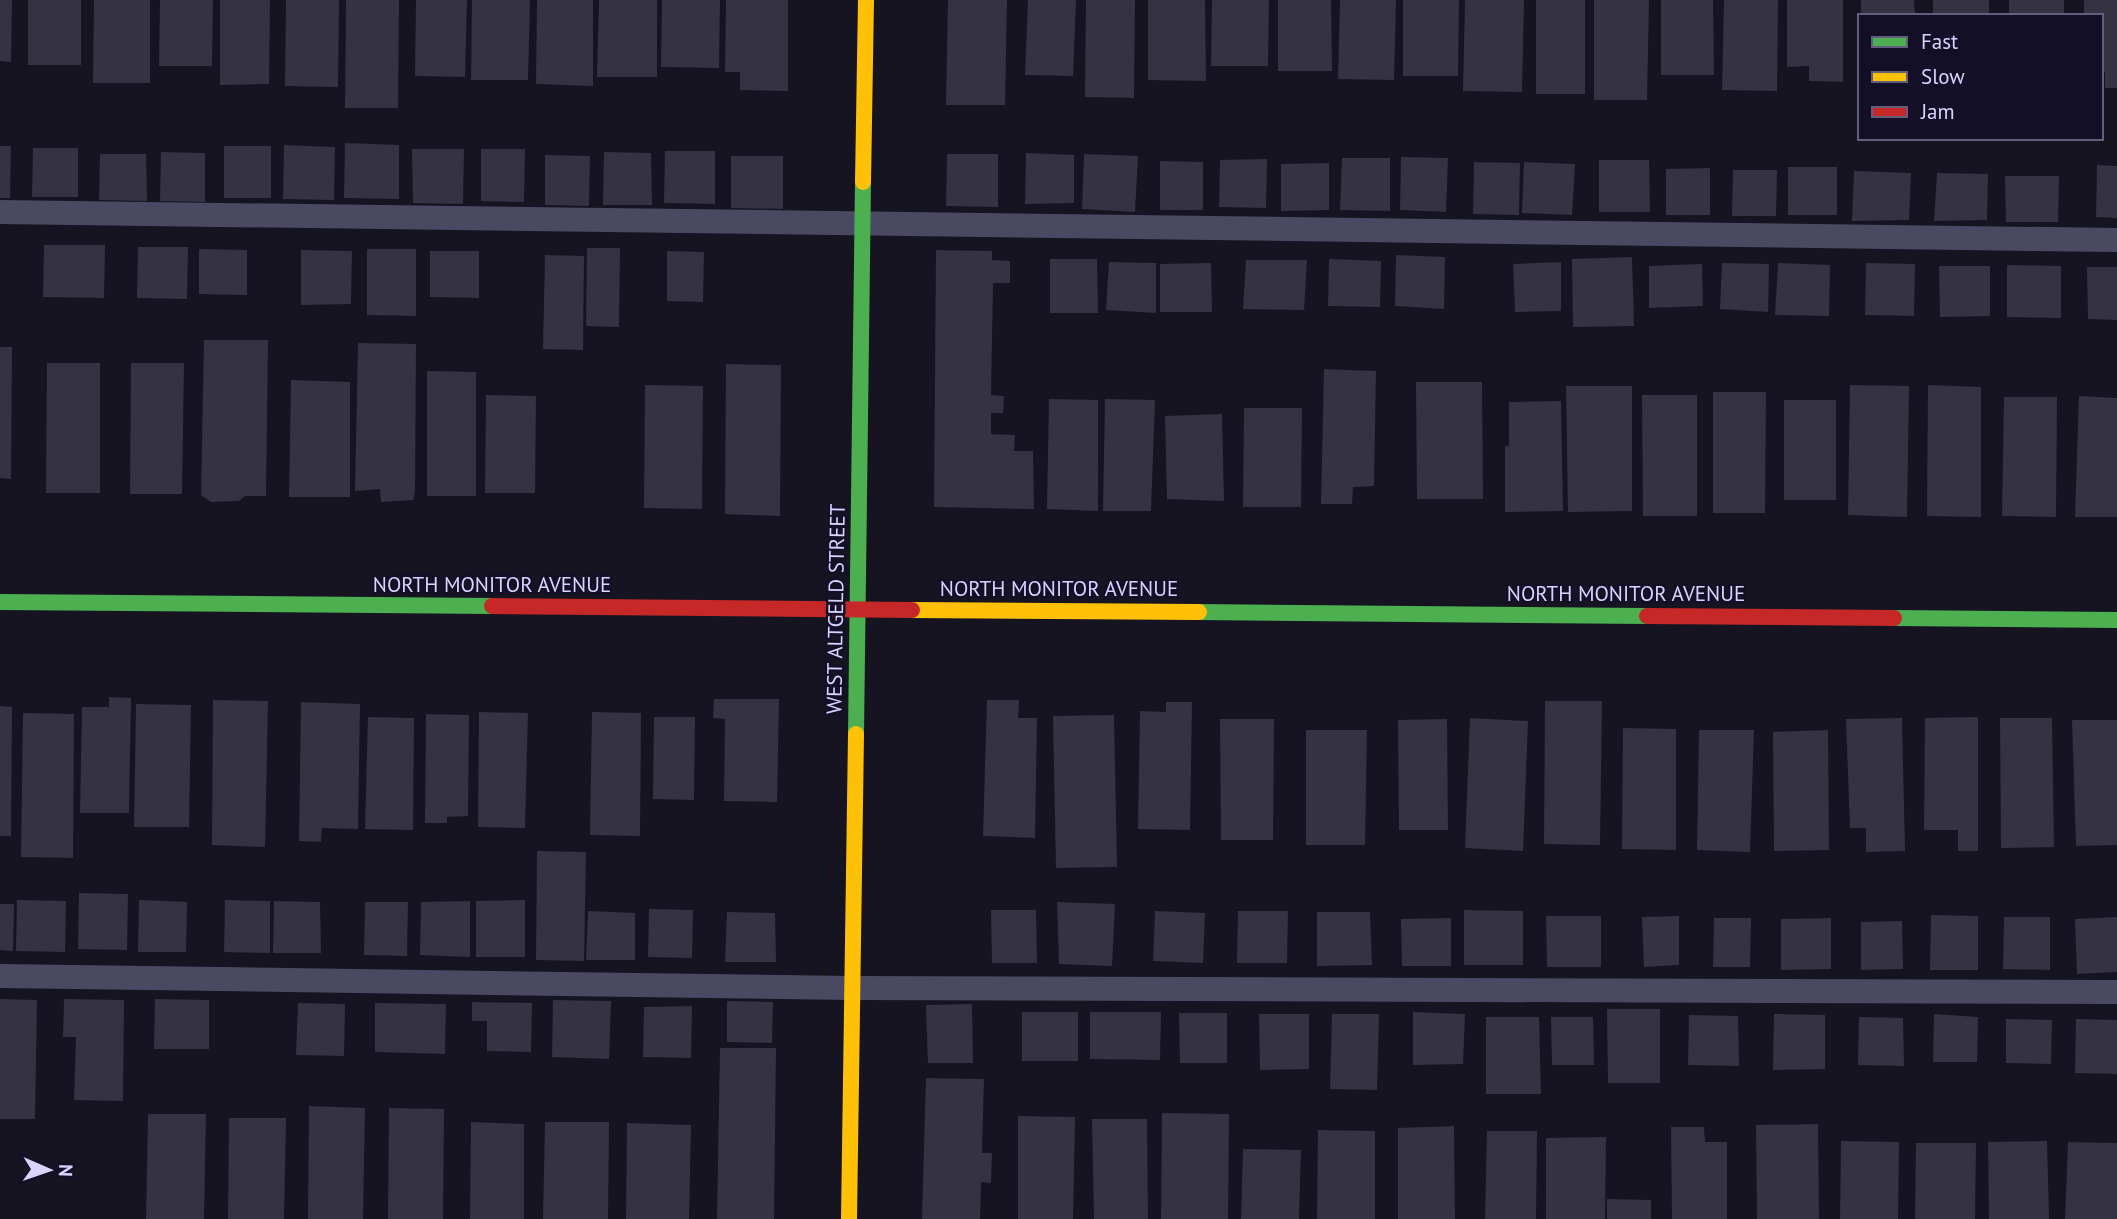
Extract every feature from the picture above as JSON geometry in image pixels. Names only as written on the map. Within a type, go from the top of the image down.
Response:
[{"type":"street","name":"WEST ALTGELD STREET","points":[[849,1219],[866,0]]},
{"type":"street","name":"NORTH MONITOR AVENUE","points":[[0,602],[2117,620]]},
{"type":"lane","points":[[0,212],[2117,240]]},
{"type":"lane","points":[[0,976],[852,988],[2117,992]]},
{"type":"building","points":[[0,0],[12,0],[11,62],[0,61]]},
{"type":"building","points":[[28,0],[81,0],[81,65],[28,65]]},
{"type":"building","points":[[94,0],[150,0],[150,83],[93,83]]},
{"type":"building","points":[[160,0],[213,0],[212,66],[159,66]]},
{"type":"building","points":[[220,0],[270,0],[269,84],[220,85]]},
{"type":"building","points":[[286,0],[339,0],[338,87],[285,86]]},
{"type":"building","points":[[346,0],[399,0],[398,108],[345,108]]},
{"type":"building","points":[[416,0],[467,0],[465,77],[415,76]]},
{"type":"building","points":[[472,0],[530,0],[528,80],[471,80]]},
{"type":"building","points":[[537,0],[593,0],[593,86],[536,84]]},
{"type":"building","points":[[599,0],[657,0],[657,77],[597,77]]},
{"type":"building","points":[[662,0],[720,0],[719,68],[661,67]]},
{"type":"building","points":[[726,0],[788,0],[788,91],[740,90],[740,72],[725,72]]},
{"type":"building","points":[[948,0],[1007,0],[1005,105],[946,105]]},
{"type":"building","points":[[1028,0],[1076,0],[1073,76],[1025,75]]},
{"type":"building","points":[[1086,0],[1135,0],[1134,98],[1085,97]]},
{"type":"building","points":[[1148,0],[1205,0],[1206,81],[1148,80]]},
{"type":"building","points":[[1212,0],[1269,0],[1268,66],[1211,66]]},
{"type":"building","points":[[1278,0],[1331,0],[1332,71],[1278,71]]},
{"type":"building","points":[[1340,0],[1396,0],[1394,80],[1338,79]]},
{"type":"building","points":[[1403,0],[1459,0],[1458,76],[1403,76]]},
{"type":"building","points":[[1465,0],[1524,0],[1522,92],[1463,91]]},
{"type":"building","points":[[1536,0],[1585,0],[1585,94],[1536,94]]},
{"type":"building","points":[[1594,0],[1649,0],[1647,100],[1594,100]]},
{"type":"building","points":[[1661,0],[1713,0],[1714,75],[1661,75]]},
{"type":"building","points":[[1724,0],[1778,0],[1777,91],[1722,90]]},
{"type":"building","points":[[1787,0],[1843,0],[1843,82],[1809,81],[1809,66],[1787,67]]},
{"type":"building","points":[[1861,0],[1914,0],[1915,14],[1861,14]]},
{"type":"building","points":[[1933,0],[1989,0],[1989,14],[1933,14]]},
{"type":"building","points":[[2009,0],[2064,0],[2064,14],[2009,14]]},
{"type":"building","points":[[2084,0],[2117,0],[2117,88],[2105,88],[2103,14],[2084,14]]},
{"type":"building","points":[[345,143],[399,145],[399,199],[344,198]]},
{"type":"building","points":[[284,145],[335,147],[334,200],[283,199]]},
{"type":"building","points":[[0,146],[11,146],[10,198],[0,198]]},
{"type":"building","points":[[224,146],[271,146],[271,198],[224,198]]},
{"type":"building","points":[[33,148],[78,148],[78,197],[32,197]]},
{"type":"building","points":[[412,149],[464,149],[463,204],[413,203]]},
{"type":"building","points":[[481,149],[525,149],[524,202],[481,201]]},
{"type":"building","points":[[665,151],[715,151],[715,204],[664,203]]},
{"type":"building","points":[[161,152],[205,153],[205,202],[160,201]]},
{"type":"building","points":[[604,152],[651,153],[652,205],[603,205]]},
{"type":"building","points":[[1026,153],[1074,155],[1074,203],[1025,204]]},
{"type":"building","points":[[100,154],[146,154],[147,201],[99,200]]},
{"type":"building","points":[[947,154],[998,154],[998,207],[946,206]]},
{"type":"building","points":[[1084,154],[1138,156],[1135,212],[1082,209]]},
{"type":"building","points":[[545,155],[590,156],[589,206],[545,205]]},
{"type":"building","points":[[731,156],[783,156],[783,209],[731,208]]},
{"type":"building","points":[[1401,157],[1448,158],[1446,212],[1400,210]]},
{"type":"building","points":[[1342,158],[1390,158],[1390,211],[1340,210]]},
{"type":"building","points":[[1267,159],[1266,208],[1219,207],[1220,160]]},
{"type":"building","points":[[1599,160],[1649,160],[1650,212],[1599,212]]},
{"type":"building","points":[[1160,161],[1203,162],[1203,210],[1160,210]]},
{"type":"building","points":[[1474,162],[1520,163],[1519,215],[1473,214]]},
{"type":"building","points":[[1524,162],[1575,164],[1572,215],[1522,213]]},
{"type":"building","points":[[1329,163],[1329,210],[1281,211],[1281,164]]},
{"type":"building","points":[[2097,165],[2117,166],[2117,218],[2096,217]]},
{"type":"building","points":[[1788,167],[1837,167],[1837,215],[1788,215]]},
{"type":"building","points":[[1710,168],[1710,215],[1666,215],[1666,169]]},
{"type":"building","points":[[1733,170],[1777,170],[1776,216],[1732,216]]},
{"type":"building","points":[[1854,171],[1911,173],[1909,220],[1852,221]]},
{"type":"building","points":[[1937,173],[1988,174],[1987,220],[1934,221]]},
{"type":"building","points":[[2005,176],[2059,176],[2058,222],[2006,222]]},
{"type":"building","points":[[44,245],[105,245],[104,298],[43,297]]},
{"type":"building","points":[[138,247],[188,247],[187,299],[137,298]]},
{"type":"building","points":[[587,248],[620,248],[619,327],[586,326]]},
{"type":"building","points":[[199,249],[247,250],[247,295],[199,294]]},
{"type":"building","points":[[367,249],[416,249],[416,316],[367,315]]},
{"type":"building","points":[[301,250],[352,251],[351,304],[301,305]]},
{"type":"building","points":[[936,250],[992,251],[992,260],[1010,261],[1010,283],[993,283],[991,395],[1004,396],[1003,413],[991,413],[991,434],[1015,435],[1014,451],[1033,451],[1034,509],[934,507]]},
{"type":"building","points":[[430,251],[479,251],[479,298],[430,297]]},
{"type":"building","points":[[667,251],[704,252],[703,302],[667,301]]},
{"type":"building","points":[[545,255],[584,256],[583,350],[543,349]]},
{"type":"building","points":[[1396,255],[1445,257],[1444,309],[1395,306]]},
{"type":"building","points":[[1632,257],[1634,326],[1573,327],[1572,259]]},
{"type":"building","points":[[1050,259],[1097,259],[1098,313],[1050,313]]},
{"type":"building","points":[[1329,259],[1381,261],[1380,307],[1328,306]]},
{"type":"building","points":[[1246,260],[1307,260],[1304,310],[1243,309]]},
{"type":"building","points":[[1109,262],[1156,263],[1156,313],[1106,310]]},
{"type":"building","points":[[1561,262],[1561,311],[1515,312],[1513,264]]},
{"type":"building","points":[[1211,263],[1212,312],[1160,312],[1160,264]]},
{"type":"building","points":[[1722,263],[1769,264],[1768,312],[1720,309]]},
{"type":"building","points":[[1778,263],[1830,265],[1829,316],[1775,315]]},
{"type":"building","points":[[1866,263],[1915,264],[1914,316],[1865,315]]},
{"type":"building","points":[[1702,264],[1703,306],[1649,308],[1649,266]]},
{"type":"building","points":[[2007,265],[2061,266],[2061,318],[2007,317]]},
{"type":"building","points":[[1939,266],[1990,266],[1990,316],[1940,317]]},
{"type":"building","points":[[2087,267],[2117,267],[2117,320],[2088,319]]},
{"type":"building","points":[[204,340],[268,340],[266,496],[245,496],[239,501],[211,502],[201,495]]},
{"type":"building","points":[[358,343],[416,344],[413,500],[381,502],[380,489],[355,491]]},
{"type":"building","points":[[0,347],[12,347],[11,479],[0,478]]},
{"type":"building","points":[[47,363],[100,363],[100,493],[46,493]]},
{"type":"building","points":[[131,363],[184,363],[182,494],[130,494]]},
{"type":"building","points":[[726,364],[781,365],[780,516],[725,514]]},
{"type":"building","points":[[1324,369],[1376,371],[1374,486],[1353,487],[1352,504],[1321,504]]},
{"type":"building","points":[[427,371],[476,372],[476,496],[427,496]]},
{"type":"building","points":[[291,380],[350,382],[350,497],[289,497]]},
{"type":"building","points":[[1416,382],[1482,382],[1483,499],[1417,499]]},
{"type":"building","points":[[645,385],[703,386],[702,509],[644,508]]},
{"type":"building","points":[[1850,385],[1909,386],[1907,517],[1848,515]]},
{"type":"building","points":[[1928,385],[1981,387],[1981,517],[1927,516]]},
{"type":"building","points":[[1566,386],[1632,386],[1632,511],[1568,512]]},
{"type":"building","points":[[1713,392],[1766,392],[1765,513],[1713,513]]},
{"type":"building","points":[[486,395],[536,396],[535,493],[485,493]]},
{"type":"building","points":[[1642,395],[1697,395],[1697,516],[1643,516]]},
{"type":"building","points":[[2079,396],[2117,398],[2117,517],[2075,517]]},
{"type":"building","points":[[2004,397],[2057,397],[2056,517],[2002,516]]},
{"type":"building","points":[[1049,399],[1098,400],[1098,511],[1047,509]]},
{"type":"building","points":[[1105,399],[1155,400],[1151,511],[1103,511]]},
{"type":"building","points":[[1784,400],[1836,400],[1836,500],[1784,500]]},
{"type":"building","points":[[1561,401],[1563,511],[1505,512],[1505,446],[1509,446],[1509,402]]},
{"type":"building","points":[[1244,408],[1302,408],[1301,507],[1243,507]]},
{"type":"building","points":[[1222,414],[1224,501],[1167,499],[1165,416]]},
{"type":"building","points":[[109,697],[131,698],[129,813],[80,813],[82,707],[109,707]]},
{"type":"building","points":[[714,699],[779,699],[777,802],[724,801],[725,719],[713,718]]},
{"type":"building","points":[[213,700],[268,701],[265,847],[212,845]]},
{"type":"building","points":[[987,700],[1019,700],[1018,718],[1037,718],[1035,838],[983,836]]},
{"type":"building","points":[[1545,701],[1602,701],[1600,845],[1544,844]]},
{"type":"building","points":[[301,702],[360,704],[358,829],[322,828],[321,842],[299,841]]},
{"type":"building","points":[[1166,702],[1192,702],[1190,830],[1138,829],[1140,711],[1166,712]]},
{"type":"building","points":[[136,704],[191,705],[189,827],[134,827]]},
{"type":"building","points":[[0,706],[12,707],[11,836],[0,836]]},
{"type":"building","points":[[479,712],[528,713],[525,828],[478,827]]},
{"type":"building","points":[[592,712],[641,713],[640,836],[590,835]]},
{"type":"building","points":[[23,713],[74,714],[73,858],[21,857]]},
{"type":"building","points":[[426,714],[469,715],[468,816],[447,817],[447,823],[425,823]]},
{"type":"building","points":[[1114,715],[1117,867],[1056,868],[1053,716]]},
{"type":"building","points":[[368,717],[414,718],[413,830],[365,829]]},
{"type":"building","points":[[654,717],[695,717],[694,800],[653,799]]},
{"type":"building","points":[[1978,717],[1978,851],[1958,851],[1958,830],[1924,830],[1925,718]]},
{"type":"building","points":[[1470,718],[1528,721],[1523,851],[1465,848]]},
{"type":"building","points":[[1902,718],[1905,851],[1866,852],[1866,828],[1850,828],[1846,719]]},
{"type":"building","points":[[2000,718],[2052,718],[2054,847],[2001,848]]},
{"type":"building","points":[[1220,719],[1274,719],[1273,840],[1221,840]]},
{"type":"building","points":[[1447,719],[1448,830],[1399,830],[1398,720]]},
{"type":"building","points":[[2072,720],[2117,720],[2117,845],[2076,846]]},
{"type":"building","points":[[1623,728],[1676,729],[1676,850],[1622,849]]},
{"type":"building","points":[[1306,730],[1367,730],[1365,845],[1306,845]]},
{"type":"building","points":[[1699,730],[1754,730],[1750,852],[1697,850]]},
{"type":"building","points":[[1828,730],[1829,850],[1774,851],[1773,732]]},
{"type":"building","points":[[537,851],[586,852],[584,961],[536,960]]},
{"type":"building","points":[[79,893],[128,894],[127,950],[78,949]]},
{"type":"building","points":[[17,900],[66,901],[65,952],[16,951]]},
{"type":"building","points":[[139,900],[187,902],[186,952],[138,952]]},
{"type":"building","points":[[225,900],[270,901],[270,953],[224,952]]},
{"type":"building","points":[[525,900],[525,957],[476,957],[476,901]]},
{"type":"building","points":[[274,901],[320,902],[321,953],[273,953]]},
{"type":"building","points":[[470,901],[470,957],[420,955],[421,902]]},
{"type":"building","points":[[365,902],[408,902],[407,956],[364,955]]},
{"type":"building","points":[[1057,902],[1115,904],[1112,966],[1059,964]]},
{"type":"building","points":[[0,904],[14,904],[13,951],[0,950]]},
{"type":"building","points":[[649,909],[693,910],[692,958],[648,957]]},
{"type":"building","points":[[991,910],[1036,910],[1037,963],[992,963]]},
{"type":"building","points":[[1464,910],[1523,911],[1523,965],[1464,965]]},
{"type":"building","points":[[588,911],[635,913],[635,960],[586,960]]},
{"type":"building","points":[[1155,911],[1205,913],[1203,963],[1153,961]]},
{"type":"building","points":[[1238,911],[1288,911],[1287,963],[1237,963]]},
{"type":"building","points":[[727,912],[775,913],[776,962],[725,962]]},
{"type":"building","points":[[1317,912],[1370,912],[1372,965],[1317,966]]},
{"type":"building","points":[[1931,915],[1978,916],[1978,970],[1930,970]]},
{"type":"building","points":[[1546,916],[1601,916],[1601,967],[1547,967]]},
{"type":"building","points":[[1679,916],[1679,965],[1644,967],[1642,917]]},
{"type":"building","points":[[2004,917],[2050,917],[2050,970],[2003,969]]},
{"type":"building","points":[[2117,917],[2117,972],[2077,974],[2075,919]]},
{"type":"building","points":[[1451,918],[1451,966],[1402,966],[1401,919]]},
{"type":"building","points":[[1714,918],[1751,918],[1750,967],[1713,967]]},
{"type":"building","points":[[1831,918],[1831,969],[1781,970],[1781,919]]},
{"type":"building","points":[[1902,921],[1903,969],[1861,970],[1861,922]]},
{"type":"building","points":[[0,999],[37,1000],[35,1119],[0,1119]]},
{"type":"building","points":[[64,999],[124,1000],[123,1101],[74,1100],[76,1037],[63,1037]]},
{"type":"building","points":[[155,999],[209,1000],[209,1049],[154,1049]]},
{"type":"building","points":[[553,1000],[611,1001],[609,1059],[552,1057]]},
{"type":"building","points":[[727,1001],[773,1002],[772,1043],[727,1042]]},
{"type":"building","points":[[472,1002],[532,1003],[531,1052],[487,1051],[487,1021],[472,1021]]},
{"type":"building","points":[[298,1003],[345,1004],[344,1056],[296,1055]]},
{"type":"building","points":[[375,1003],[446,1004],[445,1054],[375,1052]]},
{"type":"building","points":[[972,1004],[973,1063],[928,1063],[926,1005]]},
{"type":"building","points":[[692,1006],[691,1058],[643,1057],[644,1007]]},
{"type":"building","points":[[1607,1009],[1660,1009],[1660,1083],[1608,1083]]},
{"type":"building","points":[[1022,1012],[1078,1012],[1078,1061],[1022,1061]]},
{"type":"building","points":[[1090,1012],[1161,1012],[1160,1060],[1090,1059]]},
{"type":"building","points":[[1413,1012],[1465,1014],[1463,1064],[1413,1065]]},
{"type":"building","points":[[1179,1013],[1227,1013],[1227,1063],[1180,1063]]},
{"type":"building","points":[[1259,1014],[1309,1014],[1309,1069],[1260,1070]]},
{"type":"building","points":[[1332,1014],[1379,1014],[1377,1090],[1330,1089]]},
{"type":"building","points":[[1774,1014],[1825,1015],[1825,1069],[1773,1070]]},
{"type":"building","points":[[1934,1014],[1978,1017],[1977,1062],[1933,1062]]},
{"type":"building","points":[[1689,1015],[1738,1016],[1739,1066],[1688,1065]]},
{"type":"building","points":[[1486,1017],[1539,1017],[1541,1094],[1486,1094]]},
{"type":"building","points":[[1551,1017],[1593,1017],[1594,1065],[1552,1065]]},
{"type":"building","points":[[1859,1017],[1903,1018],[1904,1066],[1858,1065]]},
{"type":"building","points":[[2006,1019],[2052,1020],[2051,1064],[2006,1063]]},
{"type":"building","points":[[2076,1019],[2117,1020],[2117,1074],[2075,1073]]},
{"type":"building","points":[[720,1048],[776,1048],[774,1219],[717,1219]]},
{"type":"building","points":[[926,1078],[984,1079],[982,1153],[992,1153],[991,1183],[981,1182],[980,1219],[922,1219]]},
{"type":"building","points":[[309,1106],[365,1108],[363,1219],[308,1219]]},
{"type":"building","points":[[389,1108],[444,1109],[443,1219],[388,1219]]},
{"type":"building","points":[[1162,1113],[1229,1114],[1228,1219],[1161,1219]]},
{"type":"building","points":[[148,1114],[206,1114],[204,1219],[146,1219]]},
{"type":"building","points":[[1018,1116],[1075,1117],[1073,1219],[1018,1219]]},
{"type":"building","points":[[229,1118],[286,1118],[284,1219],[228,1219]]},
{"type":"building","points":[[1092,1119],[1147,1119],[1148,1219],[1094,1219]]},
{"type":"building","points":[[471,1122],[524,1124],[524,1219],[470,1219]]},
{"type":"building","points":[[545,1122],[609,1122],[608,1219],[543,1219]]},
{"type":"building","points":[[627,1123],[691,1125],[689,1219],[626,1219]]},
{"type":"building","points":[[1818,1124],[1819,1219],[1757,1219],[1756,1125]]},
{"type":"building","points":[[1454,1126],[1455,1219],[1398,1219],[1398,1128]]},
{"type":"building","points":[[1671,1127],[1704,1127],[1705,1142],[1727,1142],[1727,1219],[1672,1219]]},
{"type":"building","points":[[1318,1130],[1375,1131],[1375,1219],[1317,1219]]},
{"type":"building","points":[[1487,1131],[1537,1131],[1536,1219],[1485,1219]]},
{"type":"building","points":[[1606,1137],[1605,1219],[1546,1219],[1546,1138]]},
{"type":"building","points":[[1841,1141],[1899,1142],[1898,1219],[1840,1219]]},
{"type":"building","points":[[2047,1141],[2049,1219],[1989,1219],[1988,1142]]},
{"type":"building","points":[[2068,1142],[2117,1143],[2117,1219],[2065,1219]]},
{"type":"building","points":[[1916,1143],[1976,1143],[1975,1219],[1915,1219]]},
{"type":"building","points":[[1243,1149],[1301,1150],[1299,1219],[1241,1219]]},
{"type":"building","points":[[1607,1199],[1651,1200],[1651,1219],[1607,1219]]},
{"type":"traffic: fast","points":[[856,734],[863,182]]},
{"type":"traffic: fast","points":[[0,602],[492,606]]},
{"type":"traffic: fast","points":[[1199,612],[1647,616]]},
{"type":"traffic: fast","points":[[1894,618],[2117,620]]},
{"type":"traffic: slow","points":[[863,182],[866,0]]},
{"type":"traffic: slow","points":[[912,610],[1199,612]]},
{"type":"traffic: slow","points":[[849,1219],[856,734]]},
{"type":"traffic: jam","points":[[492,606],[912,610]]},
{"type":"traffic: jam","points":[[1647,616],[1894,618]]}]
